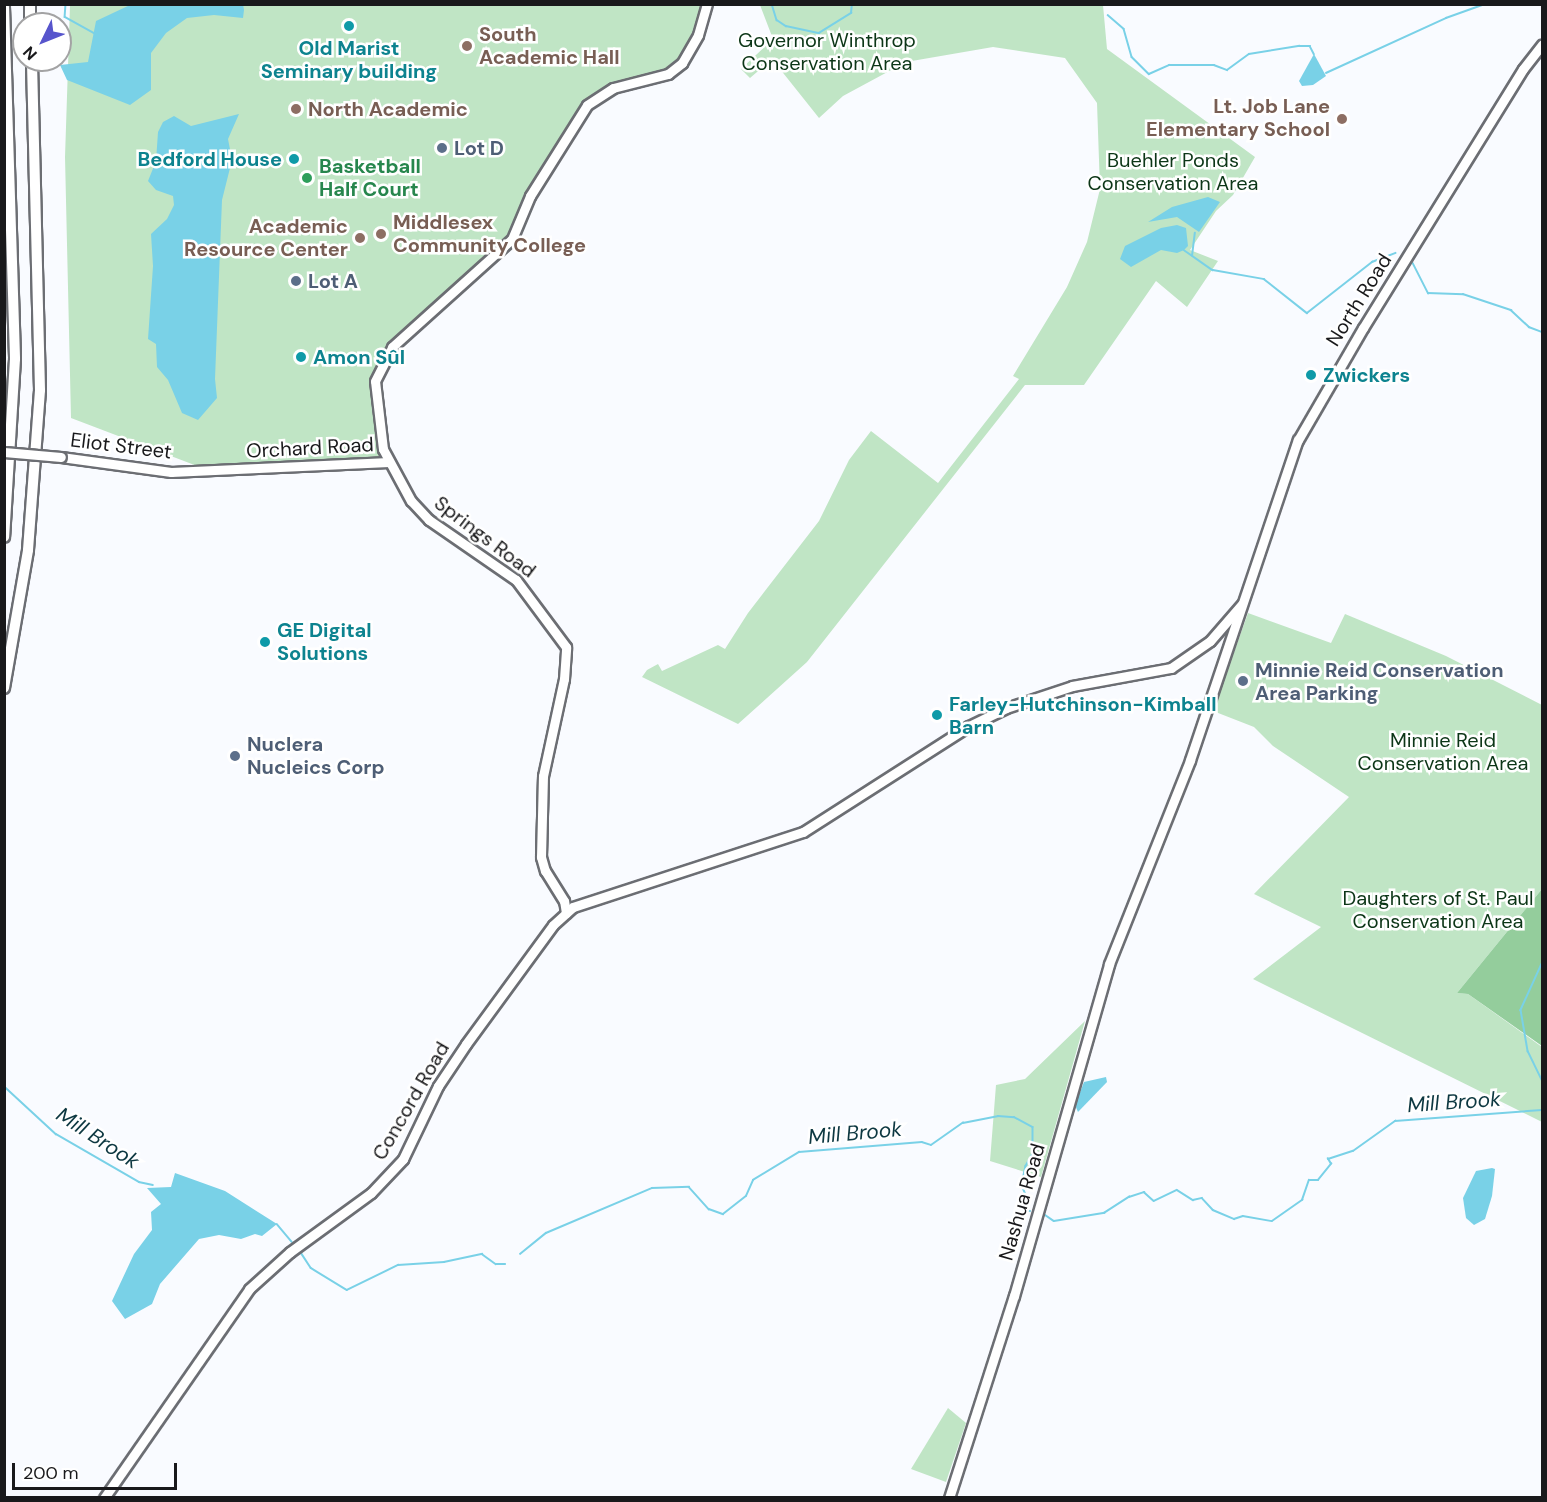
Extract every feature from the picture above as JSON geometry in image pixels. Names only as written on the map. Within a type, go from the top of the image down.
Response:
[{"type":"highway","points":[[4,7],[15,359],[4,537]]},
{"type":"highway","points":[[4,688],[30,539],[39,401],[32,72]]},
{"type":"main road","name":"Springs Road","points":[[566,913],[564,902],[545,872],[541,857],[543,776],[567,660],[564,641],[516,579],[420,512],[389,462],[379,432],[375,381],[392,347],[504,249],[518,229],[536,187],[587,105],[613,88],[668,74],[682,63],[698,35],[707,4]]},
{"type":"main road","name":"North Road","points":[[1228,652],[1293,452],[1313,410],[1519,75],[1542,45]]},
{"type":"main road","name":"Eliot Street","points":[[4,452],[61,457],[171,472],[232,470]]},
{"type":"main road","name":"Orchard Road","points":[[232,470],[389,462]]},
{"type":"main road","points":[[1228,652],[1210,641],[1246,600]]},
{"type":"main road","name":"Concord Road","points":[[104,1497],[249,1289],[290,1252],[371,1193],[403,1159],[453,1063],[566,913],[586,900],[795,835],[969,726],[1006,708],[1072,687],[1164,670],[1210,641]]},
{"type":"main road","name":"Nashua Road","points":[[949,1497],[1014,1296],[1102,985],[1228,652]]},
{"type":"green space","points":[[70,5],[707,5],[698,35],[668,74],[599,95],[555,156],[518,229],[392,347],[376,373],[389,462],[205,469],[71,418],[65,157],[68,72],[72,72],[72,12],[70,12]]},
{"type":"green space","points":[[760,5],[1103,5],[1107,49],[1255,157],[1233,195],[1216,211],[1190,250],[1218,261],[1187,307],[1156,281],[1084,385],[1025,385],[807,662],[738,724],[642,677],[647,670],[658,664],[662,671],[718,645],[725,649],[748,613],[819,521],[849,460],[871,431],[938,483],[1019,379],[1013,376],[1067,287],[1087,242],[1100,189],[1097,103],[1065,58],[993,47],[906,62],[843,96],[819,118],[772,59],[750,78],[741,69],[773,39]]},
{"type":"green space","points":[[1248,613],[1331,643],[1345,614],[1446,656],[1542,705],[1542,889],[1457,993],[1468,994],[1542,1047],[1542,1122],[1253,979],[1321,927],[1254,894],[1349,797],[1273,746],[1254,727],[1213,711]]},
{"type":"green space","points":[[1542,889],[1542,1046],[1468,994],[1457,993]]},
{"type":"green space","points":[[1085,1021],[1041,1177],[990,1161],[996,1085],[1025,1079]]},
{"type":"green space","points":[[948,1408],[966,1423],[946,1482],[911,1469]]},
{"type":"water","points":[[243,4],[244,10],[243,18],[214,15],[187,18],[166,33],[151,53],[151,90],[130,105],[67,80],[63,72],[72,72],[72,64],[88,62],[96,21],[130,5]]},
{"type":"water","points":[[1314,54],[1326,76],[1313,85],[1302,86],[1299,81]]},
{"type":"water","points":[[239,114],[228,139],[232,160],[222,200],[215,379],[217,398],[198,420],[182,413],[168,380],[157,367],[156,344],[148,339],[153,266],[151,234],[167,219],[174,205],[173,196],[156,190],[148,181],[156,161],[158,132],[163,122],[174,116],[191,126]]},
{"type":"water","points":[[1208,197],[1220,202],[1199,232],[1177,217],[1148,222],[1172,207]]},
{"type":"water","points":[[1177,225],[1186,228],[1188,246],[1184,250],[1177,253],[1161,250],[1131,267],[1120,259],[1125,246],[1161,228]]},
{"type":"water","points":[[1106,1077],[1107,1082],[1078,1112],[1075,1105],[1084,1082]]},
{"type":"water","points":[[1495,1169],[1492,1196],[1485,1219],[1474,1225],[1466,1218],[1463,1198],[1476,1171]]},
{"type":"water","points":[[175,1173],[225,1191],[277,1224],[262,1236],[255,1234],[241,1239],[219,1235],[199,1239],[160,1284],[152,1304],[125,1319],[112,1301],[134,1254],[152,1230],[151,1212],[161,1204],[147,1188],[171,1187]]},
{"type":"waterway","points":[[66,4],[65,17],[94,33]]},
{"type":"waterway","points":[[772,4],[777,20],[786,26],[819,33],[851,13],[852,4]]},
{"type":"waterway","points":[[1326,73],[1446,18],[1485,4]]},
{"type":"waterway","points":[[1108,15],[1124,29],[1132,57],[1149,74],[1169,65],[1214,65],[1227,70],[1249,54],[1299,46],[1310,46],[1314,54]]},
{"type":"waterway","points":[[1192,256],[1195,233]]},
{"type":"waterway","points":[[1184,250],[1213,270],[1264,279],[1307,313],[1372,262],[1395,253]]},
{"type":"waterway","points":[[1413,263],[1428,293],[1463,294],[1511,310],[1529,327],[1542,332]]},
{"type":"waterway","points":[[1542,964],[1521,1010],[1528,1051],[1542,1080]]},
{"type":"waterway","name":"Mill Brook","points":[[4,1086],[56,1134],[139,1182],[153,1185]]},
{"type":"waterway","name":"Mill Brook","points":[[1044,1214],[1054,1221],[1104,1213],[1129,1197],[1144,1192],[1154,1201],[1177,1190],[1193,1200],[1202,1198],[1213,1210],[1234,1219],[1243,1216],[1272,1221],[1302,1200],[1309,1180],[1318,1180],[1331,1164],[1328,1159],[1353,1151],[1395,1121],[1542,1110]]},
{"type":"waterway","name":"Mill Brook","points":[[520,1254],[546,1233],[652,1188],[689,1187],[709,1209],[723,1214],[746,1196],[753,1180],[799,1152],[922,1142],[931,1145],[963,1123],[998,1116],[1014,1117],[1033,1127],[1033,1154],[1026,1166],[1022,1185],[1026,1195],[1024,1210],[1030,1211]]},
{"type":"waterway","name":"Mill Brook","points":[[277,1224],[292,1242]]},
{"type":"waterway","name":"Mill Brook","points":[[300,1251],[311,1268],[347,1290],[398,1265],[444,1262],[482,1254],[496,1264],[505,1264]]},
{"type":"place","name":"Old Marist Seminary building","points":[[349,26]]},
{"type":"place","name":"South Academic Hall","points":[[467,46]]},
{"type":"place","name":"North Academic","points":[[296,109]]},
{"type":"place","name":"Lt. Job Lane Elementary School","points":[[1342,119]]},
{"type":"place","name":"Lot D","points":[[442,148]]},
{"type":"place","name":"Bedford House","points":[[294,159]]},
{"type":"place","name":"Basketball Half Court","points":[[307,178]]},
{"type":"place","name":"Middlesex Community College","points":[[381,234]]},
{"type":"place","name":"Academic Resource Center","points":[[360,238]]},
{"type":"place","name":"Lot A","points":[[296,281]]},
{"type":"place","name":"Amon Sûl","points":[[301,357]]},
{"type":"place","name":"Zwickers","points":[[1311,375]]},
{"type":"place","name":"GE Digital Solutions","points":[[265,642]]},
{"type":"place","name":"Minnie Reid Conservation Area Parking","points":[[1243,681]]},
{"type":"place","name":"Farley-Hutchinson-Kimball Barn","points":[[937,715]]},
{"type":"place","name":"Nuclera Nucleics Corp","points":[[235,756]]},
{"type":"park label","name":"Governor Winthrop Conservation Area","points":[[827,52]]},
{"type":"park label","name":"Buehler Ponds Conservation Area","points":[[1173,172]]},
{"type":"park label","name":"Minnie Reid Conservation Area","points":[[1443,752]]},
{"type":"park label","name":"Daughters of St. Paul Conservation Area","points":[[1438,910]]}]
